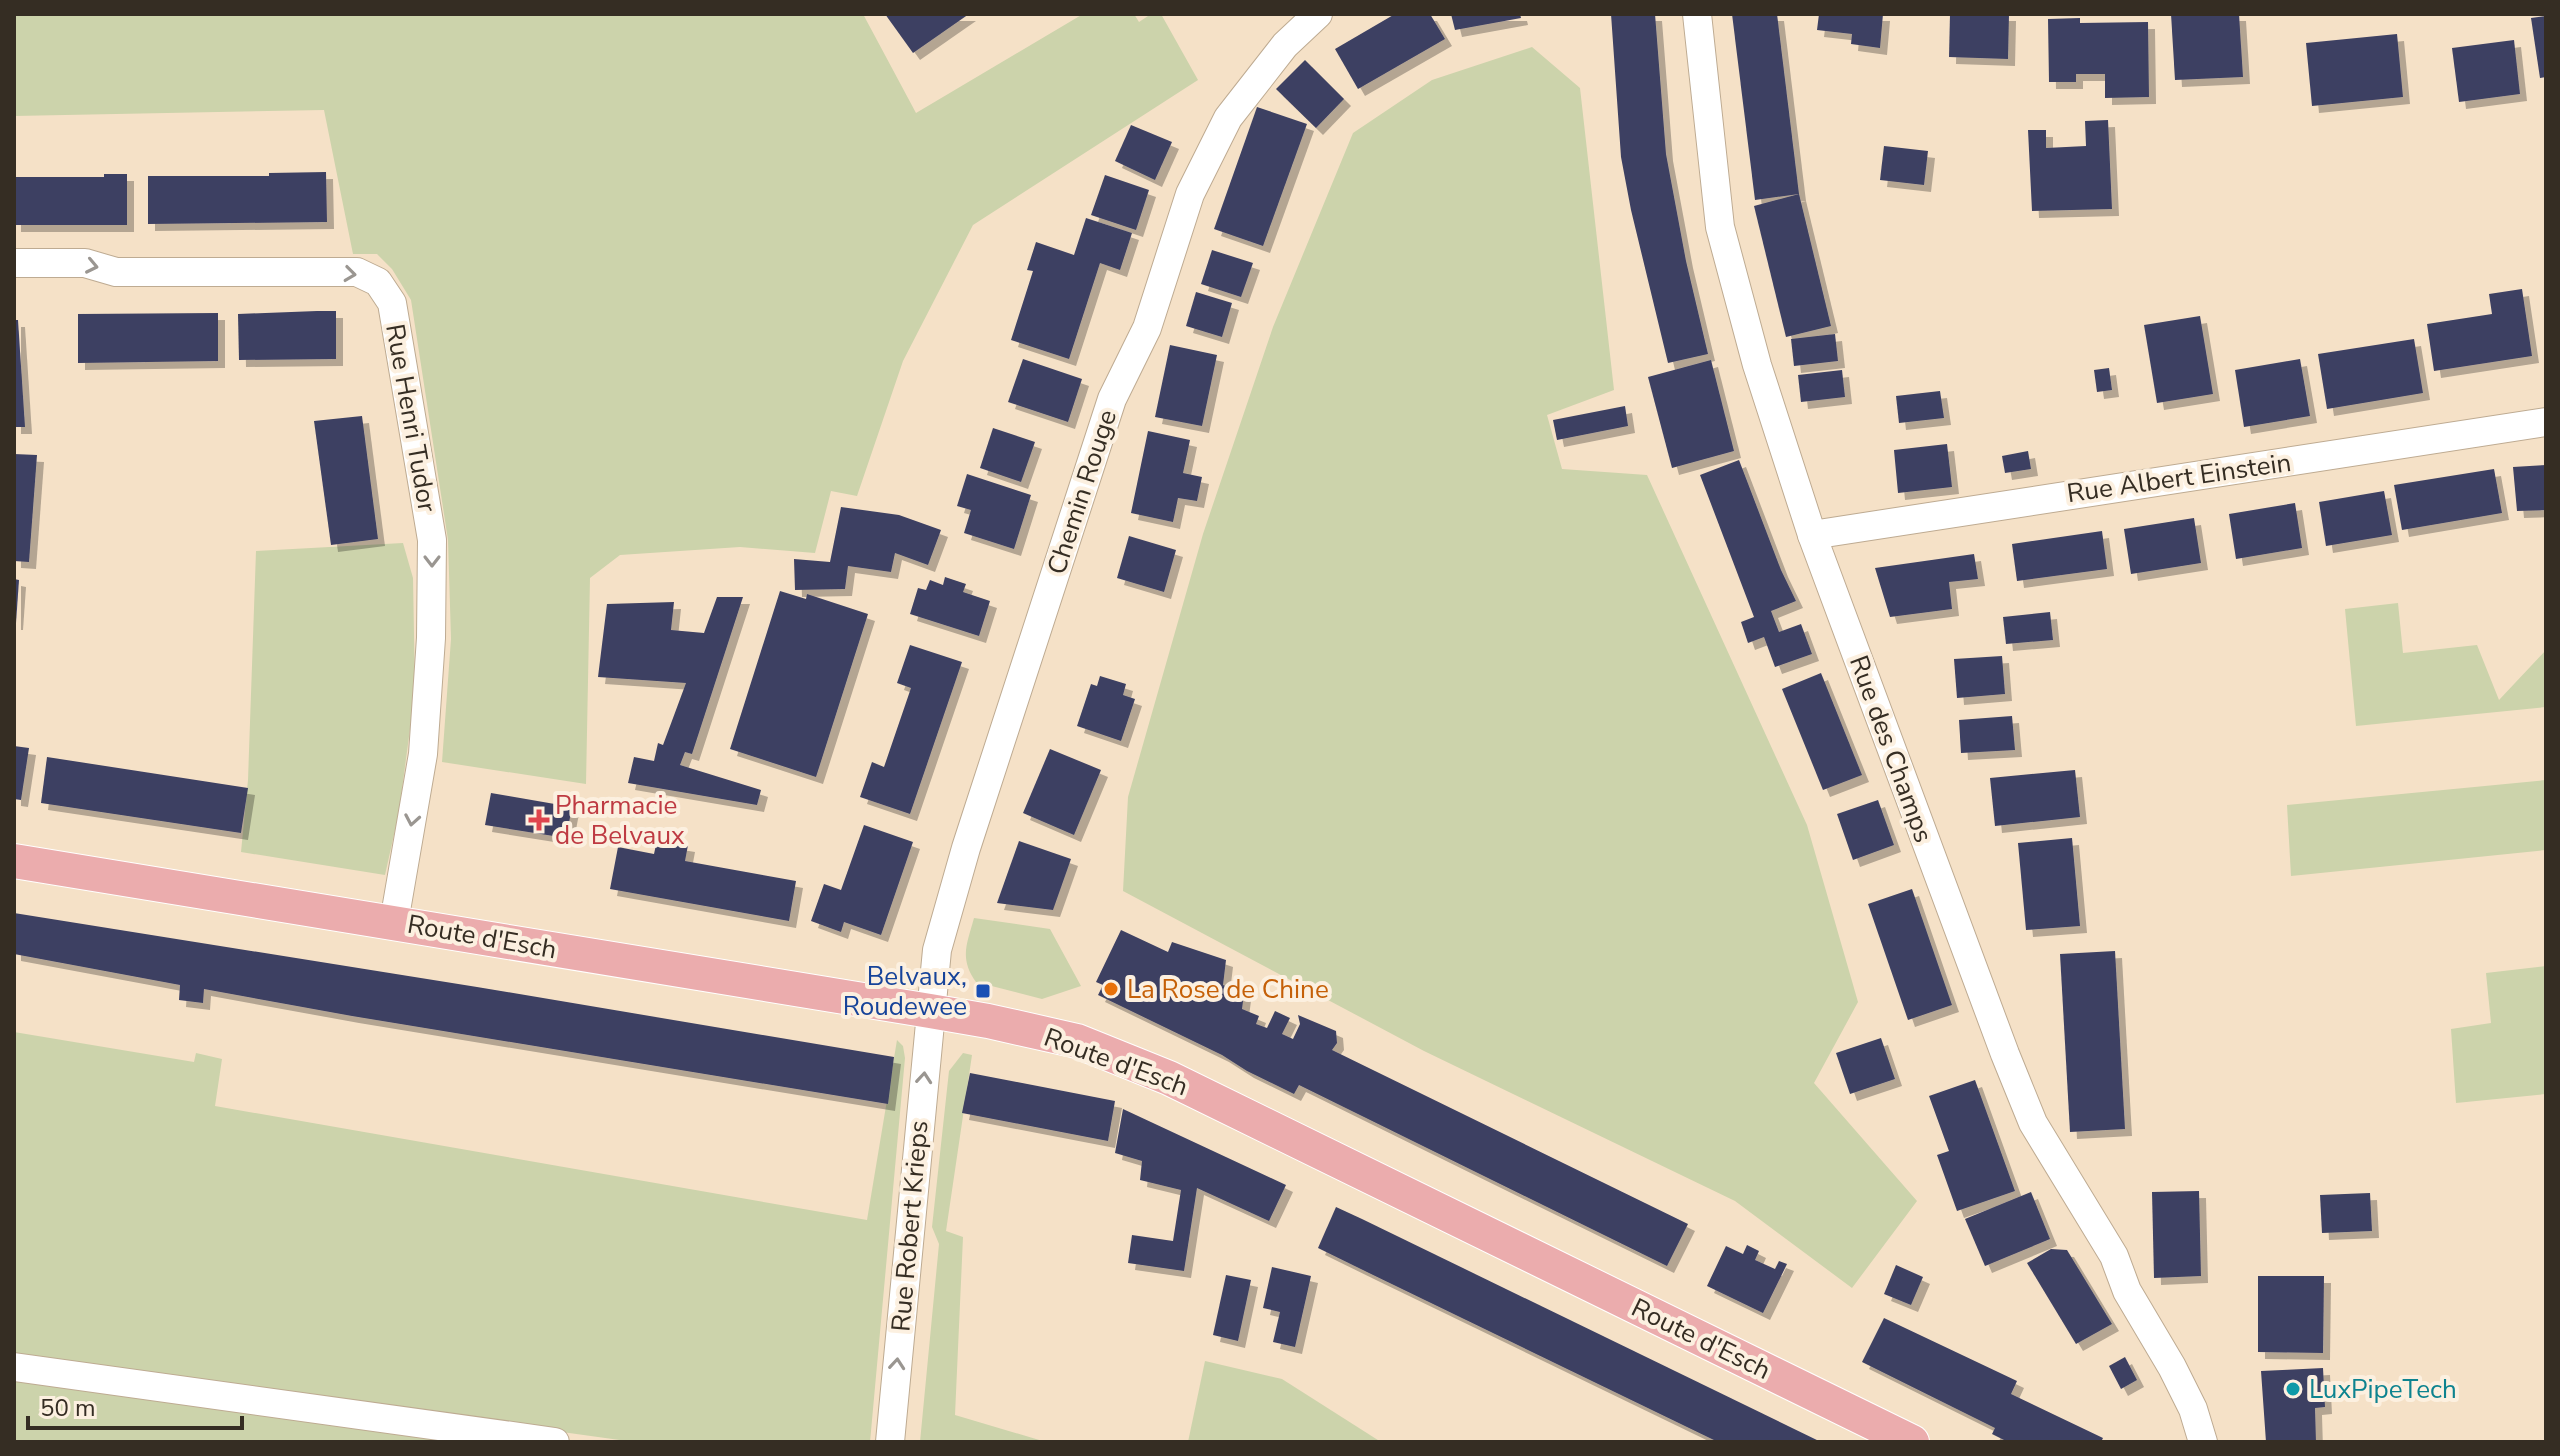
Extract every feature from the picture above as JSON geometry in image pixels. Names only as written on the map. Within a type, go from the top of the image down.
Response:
[{"type":"main road","name":"Route d'Esch","points":[[14,861],[930,1011],[1077,1041],[1169,1078],[1912,1442]]},
{"type":"street","name":"Chemin Rouge","points":[[930,1011],[937,950],[966,848],[1112,399],[1147,328],[1190,194],[1228,118],[1285,45],[1318,14]]},
{"type":"street","name":"Rue des Champs","points":[[1697,14],[1720,227],[1757,365],[1812,535],[2033,1123],[2114,1256],[2127,1291],[2193,1409],[2203,1442]]},
{"type":"street","name":"Rue Henri Tudor","points":[[14,263],[85,263],[116,272],[357,272],[378,282],[392,303],[432,540],[431,638],[423,754],[394,922]]},
{"type":"street","name":"Rue Albert Einstein","points":[[1812,535],[2185,475],[2250,469],[2546,422]]},
{"type":"street","name":"Rue Robert Krieps","points":[[890,1442],[930,1011]]},
{"type":"street","points":[[14,1367],[555,1442]]},
{"type":"green space","points":[[14,14],[863,14],[916,113],[1083,14],[1134,14],[1139,22],[1151,14],[1161,14],[1198,80],[973,225],[903,361],[857,496],[831,491],[815,553],[740,547],[620,555],[590,578],[586,784],[442,762],[451,639],[448,540],[411,300],[392,269],[377,254],[353,254],[324,110],[14,116]]},
{"type":"green space","points":[[1532,47],[1580,88],[1614,390],[1547,415],[1562,469],[1647,475],[1807,825],[1858,1002],[1814,1083],[1917,1201],[1852,1288],[1735,1201],[1424,1051],[1123,891],[1128,797],[1203,534],[1273,327],[1353,133],[1432,80]]},
{"type":"green space","points":[[403,543],[413,578],[415,691],[399,812],[385,875],[241,852],[248,780],[256,551]]},
{"type":"green space","points":[[2398,603],[2403,653],[2477,645],[2499,700],[2546,650],[2546,707],[2356,726],[2345,609]]},
{"type":"green space","points":[[2546,780],[2546,850],[2291,876],[2287,805]]},
{"type":"green space","points":[[974,918],[1050,929],[1081,986],[1042,999],[976,982],[966,958]]},
{"type":"green space","points":[[2546,966],[2546,1094],[2456,1103],[2451,1029],[2491,1023],[2486,973]]},
{"type":"green space","points":[[14,1032],[194,1062],[196,1053],[222,1059],[215,1106],[867,1220],[897,1040],[903,1046],[905,1058],[870,1442],[634,1442],[14,1356]]},
{"type":"green space","points":[[963,1053],[972,1055],[946,1231],[963,1237],[955,1415],[1046,1442],[920,1442],[939,1244],[932,1227],[949,1071]]},
{"type":"green space","points":[[1205,1361],[1282,1379],[1381,1442],[1188,1442]]},
{"type":"green space","points":[[14,1378],[481,1442],[14,1442]]},
{"type":"building","points":[[885,14],[969,14],[913,53]]},
{"type":"building","points":[[1395,14],[1430,14],[1445,39],[1358,89],[1335,49]]},
{"type":"building","points":[[1451,14],[1520,14],[1521,18],[1455,30]]},
{"type":"building","points":[[1611,14],[1655,14],[1666,154],[1686,261],[1708,354],[1668,363],[1621,157]]},
{"type":"building","points":[[1732,14],[1777,14],[1799,194],[1755,200]]},
{"type":"building","points":[[1819,14],[1883,14],[1880,48],[1851,44],[1852,34],[1817,30]]},
{"type":"building","points":[[1950,14],[2009,14],[2008,59],[1949,57]]},
{"type":"building","points":[[2171,14],[2239,14],[2243,77],[2175,80]]},
{"type":"building","points":[[2546,16],[2546,77],[2540,78],[2531,18]]},
{"type":"building","points":[[2080,18],[2080,23],[2148,22],[2149,97],[2105,98],[2105,74],[2076,74],[2076,82],[2049,82],[2048,19]]},
{"type":"building","points":[[2397,34],[2403,97],[2312,106],[2306,43]]},
{"type":"building","points":[[2514,40],[2520,94],[2459,102],[2452,48]]},
{"type":"building","points":[[1305,60],[1344,99],[1316,128],[1276,89]]},
{"type":"building","points":[[1257,107],[1307,124],[1263,246],[1214,229]]},
{"type":"building","points":[[2108,120],[2112,209],[2032,211],[2028,130],[2046,130],[2046,148],[2086,146],[2085,121]]},
{"type":"building","points":[[1131,125],[1172,142],[1155,180],[1115,161]]},
{"type":"building","points":[[1884,146],[1928,151],[1924,185],[1880,180]]},
{"type":"building","points":[[326,172],[327,222],[148,224],[148,176],[269,176],[269,173]]},
{"type":"building","points":[[104,174],[127,174],[127,225],[14,225],[14,177],[104,177]]},
{"type":"building","points":[[1105,175],[1149,190],[1136,230],[1091,215]]},
{"type":"building","points":[[1799,194],[1831,326],[1786,337],[1754,206]]},
{"type":"building","points":[[1086,218],[1132,233],[1120,270],[1100,263],[1069,359],[1011,340],[1033,271],[1027,270],[1036,242],[1074,255]]},
{"type":"building","points":[[1212,250],[1253,263],[1241,297],[1201,284]]},
{"type":"building","points":[[2522,289],[2532,356],[2434,371],[2427,324],[2492,314],[2489,294]]},
{"type":"building","points":[[1196,292],[1232,303],[1222,337],[1186,326]]},
{"type":"building","points":[[336,311],[336,359],[239,360],[238,314]]},
{"type":"building","points":[[218,313],[218,361],[78,363],[78,314]]},
{"type":"building","points":[[2200,316],[2213,394],[2157,403],[2144,325]]},
{"type":"building","points":[[14,320],[18,320],[25,427],[14,427]]},
{"type":"building","points":[[1835,334],[1838,361],[1794,366],[1791,339]]},
{"type":"building","points":[[2414,339],[2423,393],[2327,409],[2318,354]]},
{"type":"building","points":[[1170,345],[1217,355],[1202,426],[1155,417]]},
{"type":"building","points":[[1023,359],[1082,379],[1068,422],[1008,402]]},
{"type":"building","points":[[2300,359],[2310,416],[2244,427],[2235,370]]},
{"type":"building","points":[[1711,360],[1734,451],[1672,468],[1648,377]]},
{"type":"building","points":[[2109,368],[2112,390],[2097,392],[2094,370]]},
{"type":"building","points":[[1842,370],[1845,397],[1801,402],[1798,375]]},
{"type":"building","points":[[1940,391],[1944,418],[1899,423],[1896,396]]},
{"type":"building","points":[[1625,406],[1628,426],[1557,440],[1553,420]]},
{"type":"building","points":[[362,416],[378,539],[331,545],[314,421]]},
{"type":"building","points":[[993,428],[1035,442],[1021,482],[980,468]]},
{"type":"building","points":[[1148,431],[1190,440],[1183,473],[1202,477],[1197,501],[1178,498],[1173,522],[1131,513]]},
{"type":"building","points":[[1947,444],[1952,487],[1898,493],[1894,450]]},
{"type":"building","points":[[2028,451],[2031,469],[2005,473],[2002,456]]},
{"type":"building","points":[[14,454],[37,455],[29,562],[14,561]]},
{"type":"building","points":[[1739,460],[1796,601],[1771,611],[1779,632],[1801,624],[1812,654],[1775,667],[1764,637],[1748,643],[1741,622],[1754,617],[1700,475]]},
{"type":"building","points":[[2546,465],[2546,510],[2517,511],[2513,467]]},
{"type":"building","points":[[2494,469],[2502,513],[2402,530],[2394,485]]},
{"type":"building","points":[[967,474],[1031,495],[1014,549],[964,533],[971,510],[957,506]]},
{"type":"building","points":[[2384,491],[2392,535],[2326,546],[2319,502]]},
{"type":"building","points":[[2295,503],[2302,548],[2236,559],[2229,514]]},
{"type":"building","points":[[841,507],[899,515],[941,530],[928,565],[895,553],[891,572],[848,566],[845,589],[795,590],[794,559],[830,562]]},
{"type":"building","points":[[2194,518],[2201,563],[2131,574],[2124,529]]},
{"type":"building","points":[[2102,531],[2107,569],[2017,581],[2012,544]]},
{"type":"building","points":[[1129,536],[1176,550],[1164,592],[1117,578]]},
{"type":"building","points":[[1974,554],[1978,579],[1949,582],[1952,609],[1890,617],[1875,568]]},
{"type":"building","points":[[945,577],[966,584],[963,592],[990,601],[979,636],[910,614],[918,588],[926,590],[930,580],[943,585]]},
{"type":"building","points":[[14,579],[19,580],[16,623],[14,623]]},
{"type":"building","points":[[780,591],[806,599],[807,594],[868,614],[816,777],[730,749]]},
{"type":"building","points":[[717,597],[743,597],[692,754],[685,752],[680,765],[761,790],[757,805],[628,783],[634,757],[654,761],[658,743],[663,745],[686,683],[598,677],[607,604],[674,602],[671,630],[704,633]]},
{"type":"building","points":[[2050,612],[2053,640],[2006,644],[2003,617]]},
{"type":"building","points":[[910,645],[962,662],[910,814],[860,797],[872,762],[884,767],[911,688],[897,683]]},
{"type":"building","points":[[2002,656],[2005,694],[1957,698],[1954,659]]},
{"type":"building","points":[[1821,673],[1862,775],[1823,790],[1782,689]]},
{"type":"building","points":[[1100,676],[1126,684],[1123,695],[1135,699],[1121,741],[1077,726],[1091,684],[1097,686]]},
{"type":"building","points":[[2012,716],[2015,750],[1961,753],[1959,720]]},
{"type":"building","points":[[14,746],[29,748],[21,800],[14,799]]},
{"type":"building","points":[[1050,749],[1101,770],[1074,835],[1023,813]]},
{"type":"building","points":[[47,757],[248,788],[241,833],[41,803]]},
{"type":"building","points":[[2075,770],[2080,817],[1995,826],[1990,778]]},
{"type":"building","points":[[491,793],[572,807],[566,838],[485,825]]},
{"type":"building","points":[[1878,800],[1894,845],[1853,860],[1837,814]]},
{"type":"building","points":[[864,825],[913,842],[881,935],[844,922],[841,932],[811,921],[824,884],[841,890]]},
{"type":"building","points":[[2072,838],[2080,926],[2026,930],[2018,843]]},
{"type":"building","points":[[657,840],[688,845],[685,861],[796,881],[789,921],[610,889],[618,847],[654,854]]},
{"type":"building","points":[[1019,841],[1071,859],[1053,910],[997,903]]},
{"type":"building","points":[[1912,889],[1952,1005],[1908,1020],[1868,904]]},
{"type":"building","points":[[14,913],[894,1057],[888,1104],[204,989],[203,1003],[179,1000],[180,985],[14,954]]},
{"type":"building","points":[[1121,930],[1168,952],[1172,942],[1226,960],[1223,985],[1244,994],[1242,1009],[1259,1016],[1256,1024],[1267,1028],[1275,1011],[1290,1018],[1282,1034],[1293,1039],[1300,1024],[1298,1015],[1336,1031],[1337,1043],[1332,1050],[1688,1224],[1667,1266],[1299,1085],[1294,1094],[1098,995],[1103,985],[1096,982]]},
{"type":"building","points":[[2115,951],[2125,1129],[2070,1132],[2060,954]]},
{"type":"building","points":[[1881,1038],[1895,1079],[1850,1094],[1836,1053]]},
{"type":"building","points":[[970,1073],[1115,1101],[1108,1141],[962,1113]]},
{"type":"building","points":[[1975,1080],[2015,1191],[1957,1211],[1937,1155],[1949,1151],[1929,1096]]},
{"type":"building","points":[[1123,1109],[1286,1185],[1269,1221],[1197,1188],[1184,1271],[1128,1263],[1132,1235],[1173,1241],[1181,1190],[1140,1180],[1142,1161],[1115,1153]]},
{"type":"building","points":[[2199,1191],[2201,1276],[2154,1278],[2152,1192]]},
{"type":"building","points":[[2031,1192],[2050,1239],[1985,1266],[1965,1219]]},
{"type":"building","points":[[2370,1193],[2372,1231],[2322,1233],[2320,1195]]},
{"type":"building","points":[[1336,1207],[1821,1442],[1718,1442],[1369,1273],[1318,1248]]},
{"type":"building","points":[[1747,1245],[1759,1251],[1755,1260],[1775,1269],[1779,1261],[1787,1264],[1763,1313],[1707,1286],[1726,1246],[1743,1254]]},
{"type":"building","points":[[2051,1249],[2067,1250],[2112,1324],[2076,1344],[2027,1263]]},
{"type":"building","points":[[1896,1265],[1923,1277],[1911,1305],[1884,1294]]},
{"type":"building","points":[[1272,1267],[1311,1276],[1295,1347],[1273,1342],[1280,1312],[1263,1308]]},
{"type":"building","points":[[1226,1275],[1251,1280],[1238,1341],[1213,1335]]},
{"type":"building","points":[[2258,1276],[2324,1276],[2323,1353],[2258,1352]]},
{"type":"building","points":[[1884,1318],[2017,1381],[2011,1394],[2103,1438],[2101,1442],[2008,1442],[1992,1434],[1995,1428],[1862,1362]]},
{"type":"building","points":[[2125,1357],[2137,1380],[2121,1389],[2109,1366]]},
{"type":"building","points":[[2323,1368],[2325,1407],[2315,1408],[2316,1442],[2266,1442],[2261,1371]]},
{"type":"place","name":"Pharmacie de Belvaux","points":[[539,820]]},
{"type":"place","name":"La Rose de Chine","points":[[1111,989]]},
{"type":"place","name":"Belvaux, Roudewee","points":[[983,991]]},
{"type":"place","name":"LuxPipeTech","points":[[2293,1389]]}]
